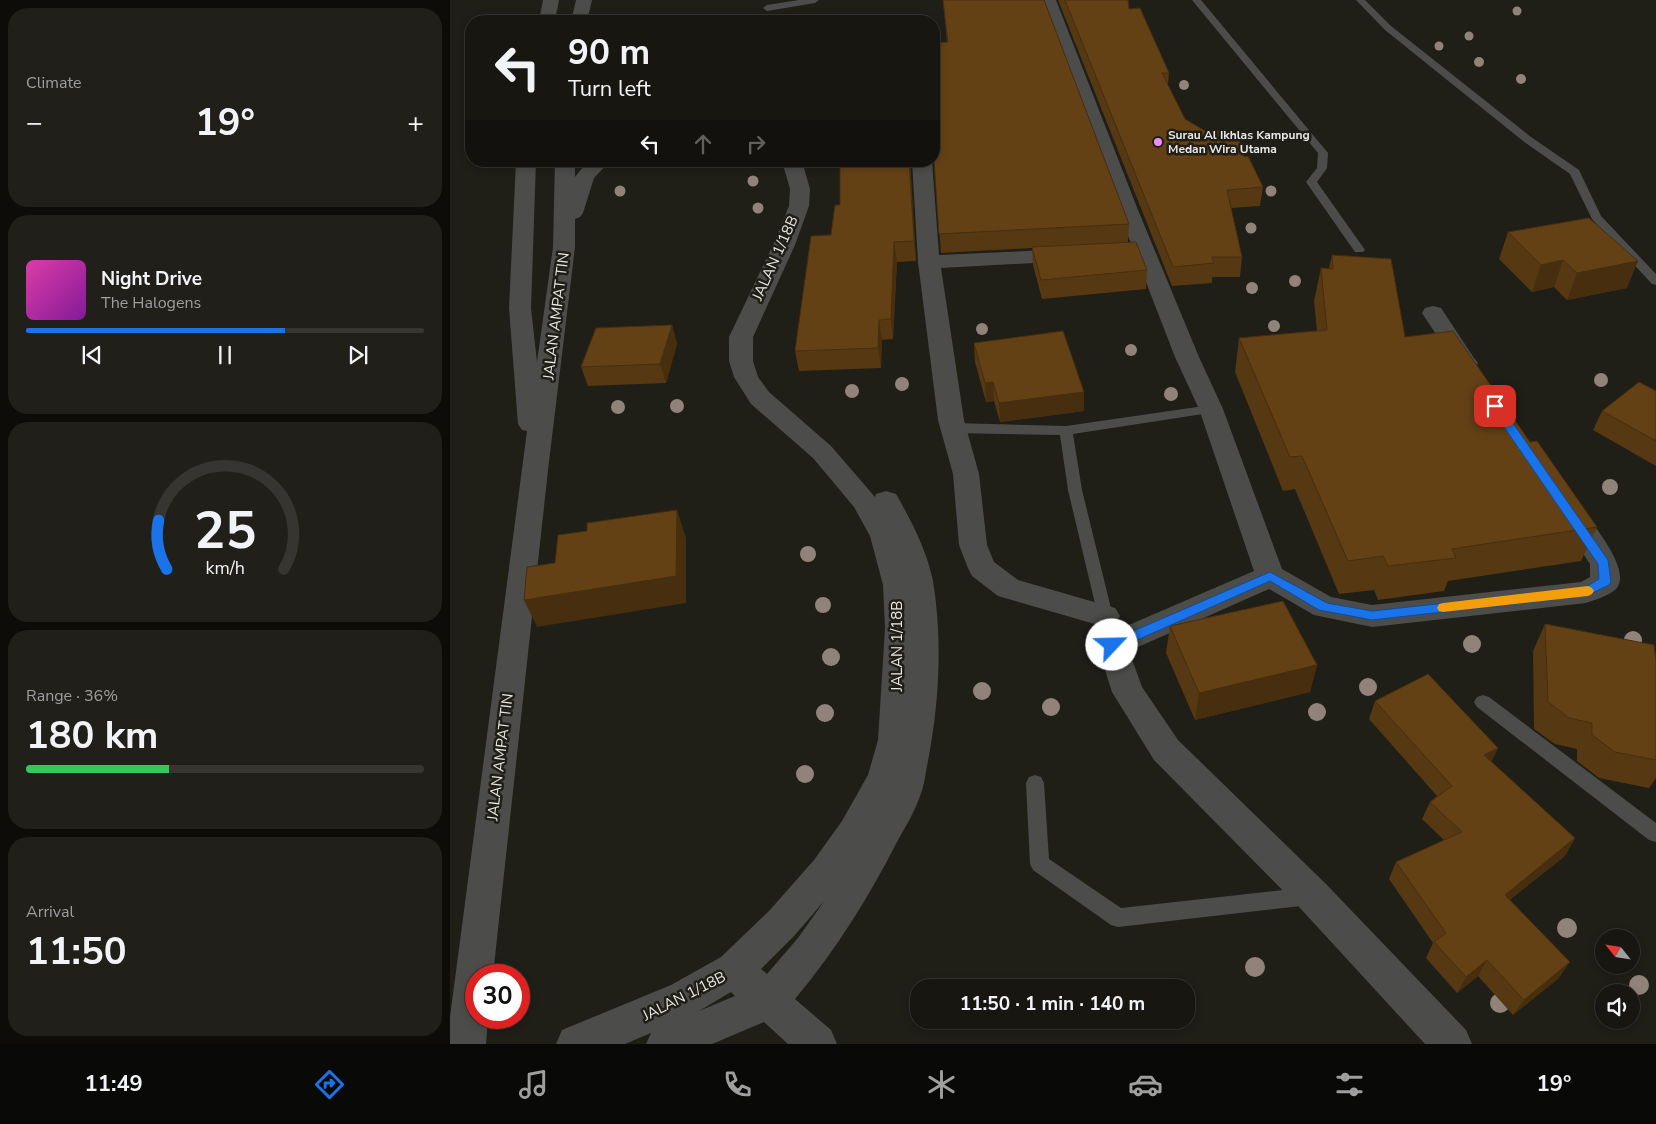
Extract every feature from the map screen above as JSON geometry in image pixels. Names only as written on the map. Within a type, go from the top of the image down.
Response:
[{"type":"street","points":[[580,15],[584,0]]},
{"type":"street","points":[[1048,0],[1135,251],[1211,409],[1270,576],[1324,607],[1372,616],[1586,592],[1605,582],[1604,563],[1555,492]]},
{"type":"street","name":"JALAN AMPAT TIN","points":[[526,167],[520,308],[535,470]]},
{"type":"street","name":"JALAN AMPAT TIN","points":[[466,1044],[535,470],[564,247],[564,167]]},
{"type":"street","points":[[564,247],[580,183],[593,167]]},
{"type":"street","name":"JALAN 1/18B","points":[[576,1044],[629,1024],[684,998],[734,970],[782,923],[826,872],[854,832],[884,778],[894,740],[900,628],[897,584],[884,536],[864,501],[822,452],[760,398],[746,376],[741,361],[742,337],[755,304],[784,245],[799,206],[800,189],[794,167]]},
{"type":"street","name":"JALAN 1/18B","points":[[666,1044],[768,1001],[811,951],[868,864],[885,834],[904,795],[914,750],[920,704],[923,638],[918,580],[903,534],[882,493],[840,443],[778,390],[765,371],[760,358],[760,336],[772,305],[800,246],[815,206],[816,188],[810,167]]},
{"type":"street","points":[[922,167],[929,262],[954,428],[966,474],[973,545],[982,568],[1008,588],[1104,616]]},
{"type":"street","points":[[929,262],[1086,254]]},
{"type":"street","points":[[1433,314],[1479,382]]},
{"type":"street","points":[[1270,576],[1112,645],[1128,692],[1166,750],[1313,896],[1452,1044]]},
{"type":"street","points":[[734,970],[817,1044]]},
{"type":"lane","points":[[767,8],[815,0]]},
{"type":"lane","points":[[1196,0],[1323,153],[1322,168],[1311,182],[1359,250]]},
{"type":"lane","points":[[1360,0],[1396,35],[1527,139],[1575,172],[1596,218],[1656,281]]},
{"type":"lane","points":[[954,428],[1066,431],[1211,409]]},
{"type":"lane","points":[[1066,431],[1075,490],[1112,645]]},
{"type":"lane","points":[[1483,702],[1656,834]]},
{"type":"lane","points":[[1035,783],[1040,864],[1118,918],[1313,896]]},
{"type":"building","points":[[943,0],[1044,0],[1129,224],[939,234],[934,167],[940,167],[940,43],[948,42]]},
{"type":"building","points":[[1065,0],[1128,0],[1129,9],[1140,8],[1169,73],[1162,73],[1185,119],[1205,131],[1236,130],[1245,157],[1248,156],[1263,187],[1227,190],[1242,257],[1212,257],[1214,263],[1173,267]]},
{"type":"building","points":[[840,167],[909,167],[914,241],[894,242],[891,319],[879,320],[878,348],[795,351],[811,236],[831,235],[835,205],[840,205]]},
{"type":"building","points":[[1589,218],[1638,261],[1577,273],[1563,260],[1541,265],[1508,232]]},
{"type":"building","points":[[1136,242],[1147,270],[1041,280],[1032,247]]},
{"type":"building","points":[[1332,255],[1391,259],[1405,337],[1453,331],[1530,442],[1537,441],[1597,527],[1452,549],[1456,558],[1388,566],[1383,556],[1348,561],[1302,456],[1290,457],[1239,338],[1327,330],[1321,268],[1333,269]]},
{"type":"building","points":[[672,325],[660,364],[581,367],[596,328]]},
{"type":"building","points":[[1063,331],[1084,392],[999,403],[993,382],[985,383],[974,343]]},
{"type":"building","points":[[1639,382],[1656,391],[1656,441],[1602,411]]},
{"type":"building","points":[[677,510],[676,576],[524,600],[527,567],[555,563],[558,535],[587,531],[587,523]]},
{"type":"building","points":[[1283,601],[1317,665],[1199,693],[1170,626]]},
{"type":"building","points":[[1545,624],[1654,645],[1656,661],[1656,760],[1615,752],[1592,735],[1592,723],[1569,718],[1548,702]]},
{"type":"building","points":[[1428,674],[1498,748],[1484,755],[1575,838],[1505,895],[1570,962],[1524,1000],[1487,960],[1466,977],[1434,942],[1446,933],[1396,862],[1462,832],[1430,802],[1452,786],[1375,701]]},
{"type":"slow traffic","points":[[1443,608],[1588,591]]},
{"type":"place","name":"Surau Al Ikhlas Kampung Medan Wira Utama","points":[[1158,142]]},
{"type":"route","points":[[1112,645],[1270,576],[1324,607],[1372,616],[1586,592],[1605,582],[1604,563],[1495,406]]}]
